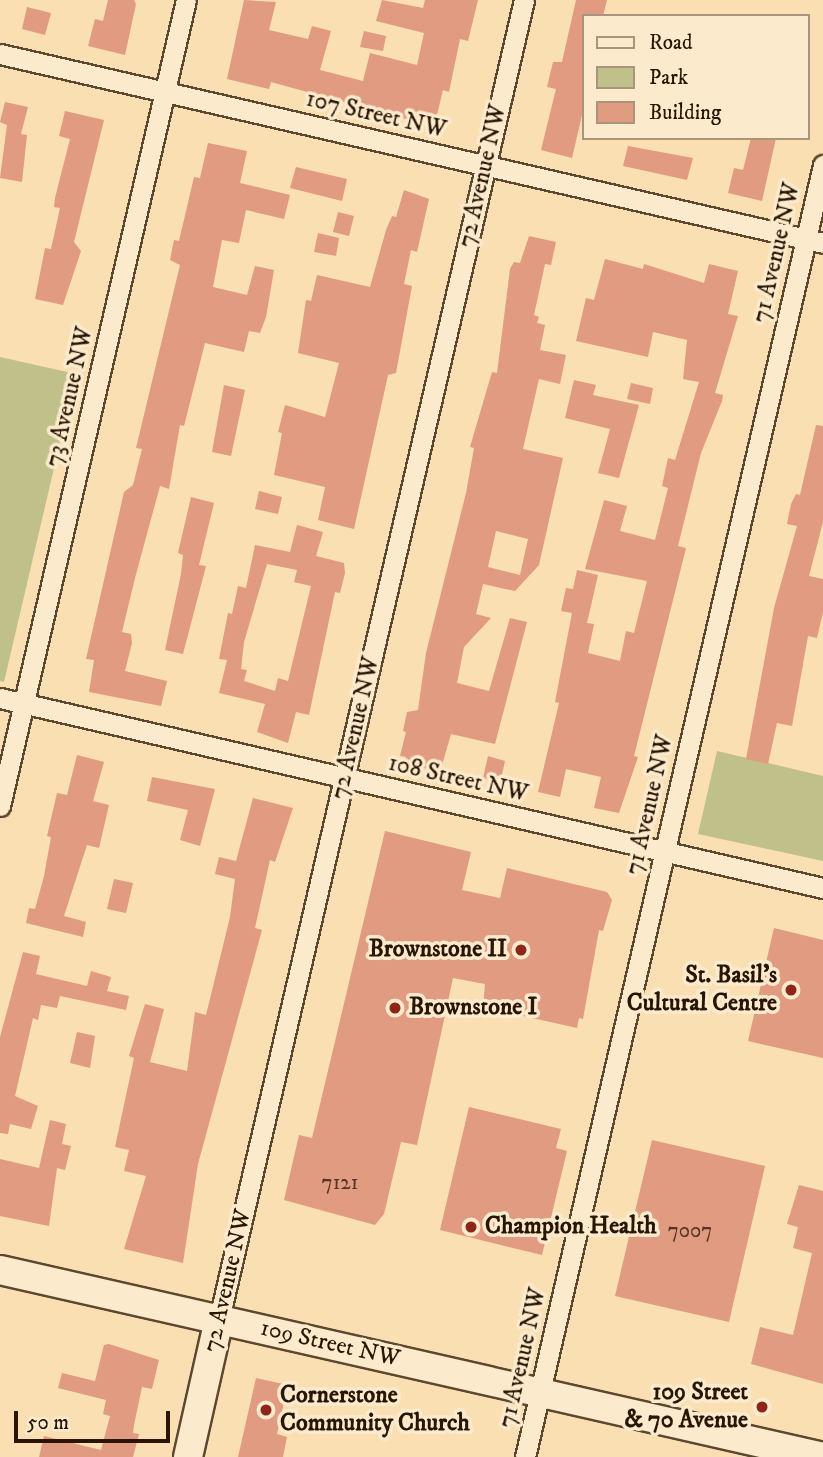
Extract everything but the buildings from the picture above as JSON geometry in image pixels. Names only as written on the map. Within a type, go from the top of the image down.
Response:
[{"type":"main road","name":"109 Street NW","points":[[0,1270],[823,1457]]},
{"type":"main road","name":"72 Avenue NW","points":[[188,1457],[219,1318]]},
{"type":"street","name":"73 Avenue NW","points":[[0,806],[186,0]]},
{"type":"street","name":"72 Avenue NW","points":[[219,1318],[524,0]]},
{"type":"street","name":"107 Street NW","points":[[0,54],[814,241]]},
{"type":"street","name":"71 Avenue NW","points":[[525,1457],[664,852],[814,241],[823,165]]},
{"type":"street","name":"108 Street NW","points":[[0,698],[823,888]]},
{"type":"green space","points":[[0,357],[76,374],[4,682],[0,681]]},
{"type":"green space","points":[[717,751],[823,776],[823,861],[698,834]]},
{"type":"place","name":"Brownstone II","points":[[521,950]]},
{"type":"place","name":"St. Basil's Cultural Centre","points":[[791,990]]},
{"type":"place","name":"Brownstone I","points":[[395,1008]]},
{"type":"place","name":"Champion Health","points":[[471,1227]]},
{"type":"place","name":"109 Street & 70 Avenue","points":[[762,1407]]},
{"type":"place","name":"Cornerstone Community Church","points":[[266,1410]]}]
